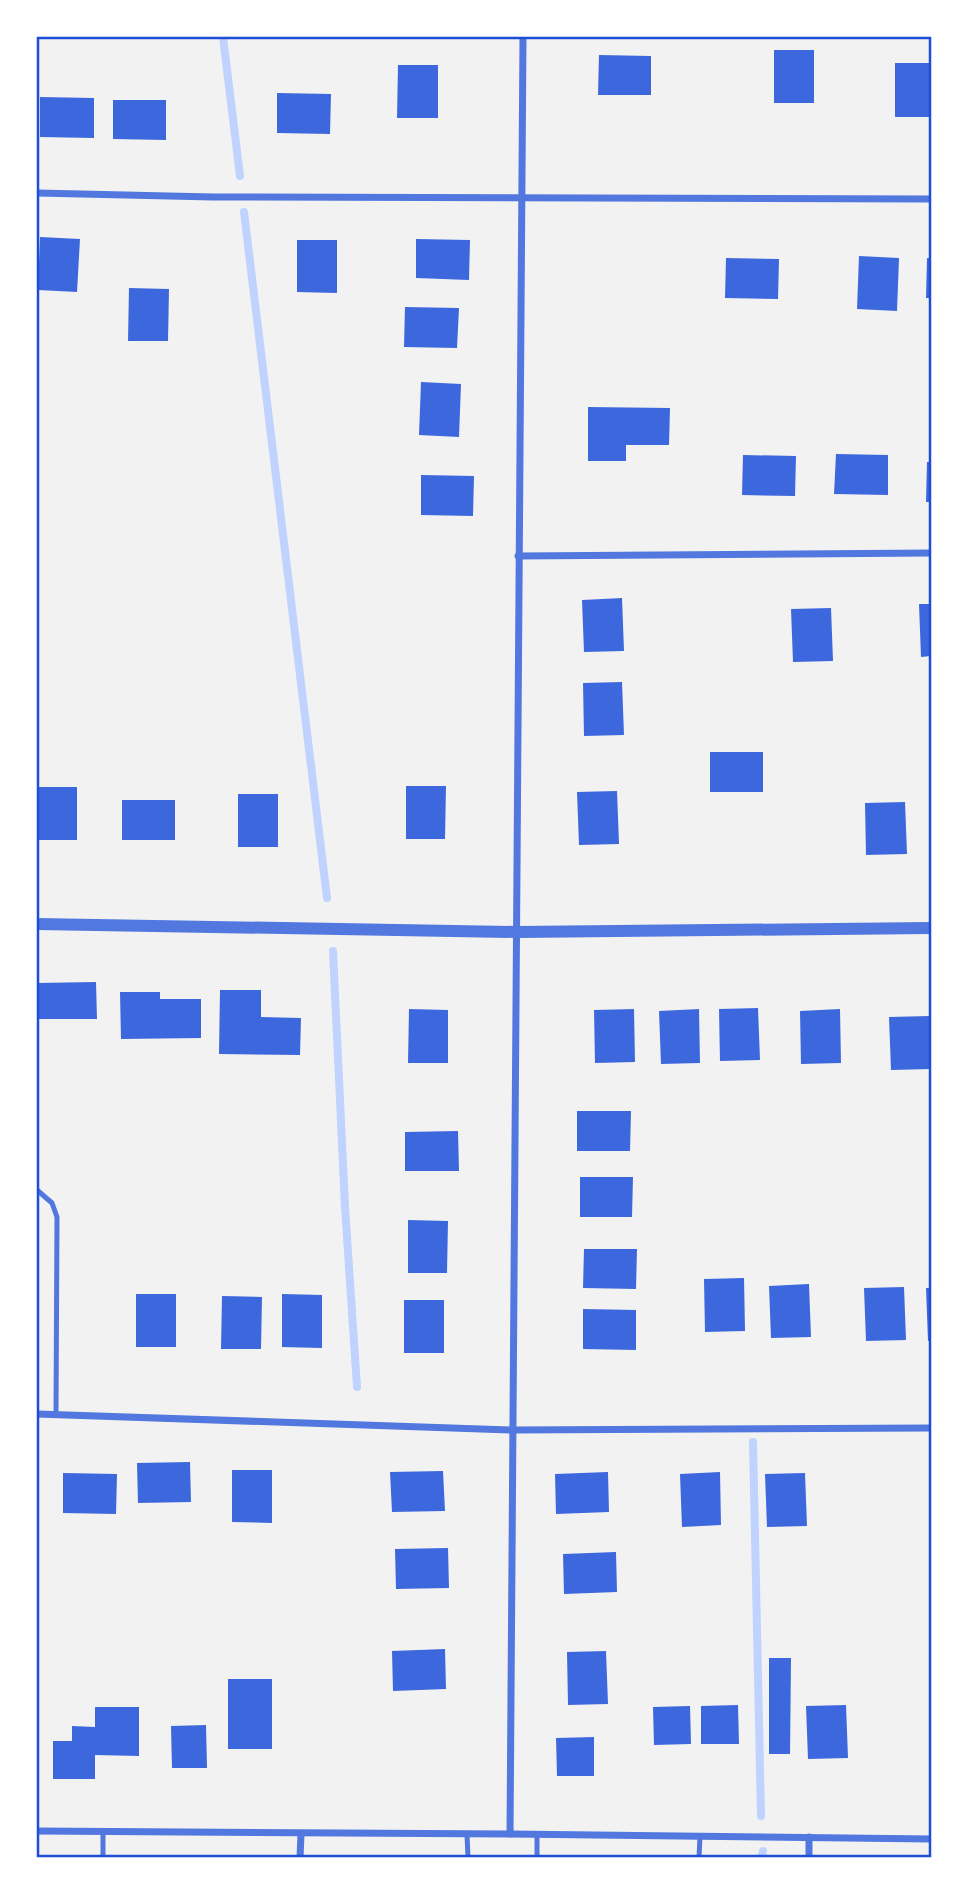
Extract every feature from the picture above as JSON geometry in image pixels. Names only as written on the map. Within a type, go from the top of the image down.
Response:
[{"type":"street","points":[[510,1834],[523,37]]},
{"type":"street","points":[[37,193],[213,197],[931,199]]},
{"type":"street","points":[[518,556],[931,553]]},
{"type":"street","points":[[37,924],[517,932],[931,928]]},
{"type":"street","points":[[37,1413],[512,1430],[931,1428]]},
{"type":"street","points":[[37,1831],[931,1839]]},
{"type":"street","points":[[300,1833],[300,1858]]},
{"type":"street","points":[[809,1837],[809,1858]]},
{"type":"lane","points":[[37,1191],[52,1203],[57,1217],[56,1414]]},
{"type":"lane","points":[[103,1832],[103,1858]]},
{"type":"lane","points":[[467,1834],[468,1858]]},
{"type":"lane","points":[[537,1834],[537,1858]]},
{"type":"lane","points":[[699,1858],[700,1836]]},
{"type":"building","points":[[774,50],[814,50],[814,103],[774,103]]},
{"type":"building","points":[[599,55],[651,56],[651,95],[598,95]]},
{"type":"building","points":[[895,63],[931,63],[931,117],[895,117]]},
{"type":"building","points":[[398,65],[438,65],[438,118],[397,118]]},
{"type":"building","points":[[277,93],[331,94],[330,134],[277,133]]},
{"type":"building","points":[[40,97],[94,98],[94,138],[40,137]]},
{"type":"building","points":[[113,100],[166,100],[166,140],[113,139]]},
{"type":"building","points":[[40,237],[80,239],[77,292],[38,290]]},
{"type":"building","points":[[416,239],[470,240],[469,280],[416,278]]},
{"type":"building","points":[[297,240],[337,240],[337,293],[297,292]]},
{"type":"building","points":[[859,256],[899,258],[897,311],[857,309]]},
{"type":"building","points":[[726,258],[779,259],[778,299],[725,298]]},
{"type":"building","points":[[927,258],[931,258],[931,298],[926,298]]},
{"type":"building","points":[[129,288],[169,289],[168,341],[128,341]]},
{"type":"building","points":[[405,307],[459,308],[457,348],[404,347]]},
{"type":"building","points":[[421,382],[461,384],[459,437],[419,435]]},
{"type":"building","points":[[588,407],[670,408],[669,445],[626,445],[626,461],[588,461]]},
{"type":"building","points":[[836,454],[888,455],[888,495],[834,494]]},
{"type":"building","points":[[743,455],[796,456],[795,496],[742,495]]},
{"type":"building","points":[[927,462],[931,462],[931,502],[926,502]]},
{"type":"building","points":[[421,475],[474,476],[473,516],[421,515]]},
{"type":"building","points":[[622,598],[624,651],[584,652],[582,600]]},
{"type":"building","points":[[919,604],[931,604],[931,656],[921,657]]},
{"type":"building","points":[[831,608],[833,661],[793,662],[791,609]]},
{"type":"building","points":[[622,682],[624,735],[584,736],[583,683]]},
{"type":"building","points":[[710,752],[763,752],[763,792],[710,792]]},
{"type":"building","points":[[406,786],[446,786],[445,839],[406,839]]},
{"type":"building","points":[[37,787],[77,787],[77,840],[37,840]]},
{"type":"building","points":[[617,791],[619,844],[579,845],[577,792]]},
{"type":"building","points":[[238,794],[278,794],[278,847],[238,847]]},
{"type":"building","points":[[122,800],[175,800],[175,840],[122,840]]},
{"type":"building","points":[[905,802],[907,854],[866,855],[865,803]]},
{"type":"building","points":[[96,982],[97,1019],[37,1019],[37,983]]},
{"type":"building","points":[[220,990],[261,990],[261,1017],[301,1018],[300,1055],[219,1054]]},
{"type":"building","points":[[120,992],[160,992],[160,999],[201,999],[201,1038],[121,1039]]},
{"type":"building","points":[[758,1008],[760,1060],[720,1061],[719,1009]]},
{"type":"building","points":[[409,1009],[448,1010],[448,1063],[408,1063]]},
{"type":"building","points":[[634,1009],[635,1062],[595,1063],[594,1010]]},
{"type":"building","points":[[699,1009],[700,1063],[661,1064],[659,1011]]},
{"type":"building","points":[[840,1009],[841,1063],[801,1064],[800,1011]]},
{"type":"building","points":[[930,1016],[931,1069],[891,1070],[889,1017]]},
{"type":"building","points":[[577,1111],[631,1111],[630,1151],[577,1151]]},
{"type":"building","points":[[458,1131],[459,1171],[405,1171],[405,1132]]},
{"type":"building","points":[[580,1177],[633,1177],[632,1217],[580,1217]]},
{"type":"building","points":[[408,1220],[448,1221],[447,1273],[408,1273]]},
{"type":"building","points":[[584,1249],[637,1249],[636,1289],[583,1288]]},
{"type":"building","points":[[744,1278],[745,1331],[705,1332],[704,1279]]},
{"type":"building","points":[[809,1284],[811,1337],[771,1338],[769,1286]]},
{"type":"building","points":[[904,1287],[906,1340],[866,1341],[864,1288]]},
{"type":"building","points":[[926,1288],[931,1288],[931,1340],[928,1341]]},
{"type":"building","points":[[136,1294],[176,1294],[176,1347],[136,1347]]},
{"type":"building","points":[[282,1294],[322,1295],[322,1348],[282,1347]]},
{"type":"building","points":[[222,1296],[262,1297],[261,1349],[221,1349]]},
{"type":"building","points":[[404,1300],[444,1300],[444,1353],[404,1353]]},
{"type":"building","points":[[583,1309],[636,1310],[636,1350],[583,1349]]},
{"type":"building","points":[[190,1462],[191,1502],[138,1503],[137,1463]]},
{"type":"building","points":[[232,1470],[272,1470],[272,1523],[232,1522]]},
{"type":"building","points":[[443,1471],[445,1511],[392,1512],[390,1472]]},
{"type":"building","points":[[608,1472],[609,1512],[556,1514],[555,1474]]},
{"type":"building","points":[[720,1472],[721,1525],[682,1527],[680,1474]]},
{"type":"building","points":[[63,1473],[117,1474],[116,1514],[63,1513]]},
{"type":"building","points":[[805,1473],[807,1526],[767,1527],[765,1474]]},
{"type":"building","points":[[448,1548],[449,1588],[396,1589],[395,1549]]},
{"type":"building","points":[[616,1552],[617,1592],[564,1594],[563,1554]]},
{"type":"building","points":[[445,1649],[446,1689],[393,1691],[392,1651]]},
{"type":"building","points":[[606,1651],[608,1704],[568,1705],[567,1652]]},
{"type":"building","points":[[769,1658],[791,1658],[790,1754],[769,1754]]},
{"type":"building","points":[[228,1679],[272,1679],[272,1749],[228,1749]]},
{"type":"building","points":[[738,1705],[739,1744],[701,1744],[701,1706]]},
{"type":"building","points":[[846,1705],[848,1758],[808,1759],[806,1706]]},
{"type":"building","points":[[690,1706],[691,1744],[654,1745],[653,1707]]},
{"type":"building","points":[[95,1707],[139,1707],[139,1756],[95,1755],[95,1779],[53,1779],[53,1741],[72,1741],[72,1726],[95,1727]]},
{"type":"building","points":[[206,1725],[207,1768],[172,1768],[171,1726]]},
{"type":"building","points":[[594,1737],[594,1776],[557,1776],[556,1738]]},
{"type":"waterway","points":[[223,37],[240,176]]},
{"type":"waterway","points":[[244,212],[327,898]]},
{"type":"waterway","points":[[333,951],[357,1387]]},
{"type":"waterway","points":[[753,1442],[761,1816]]},
{"type":"waterway","points":[[761,1858],[763,1851]]}]
